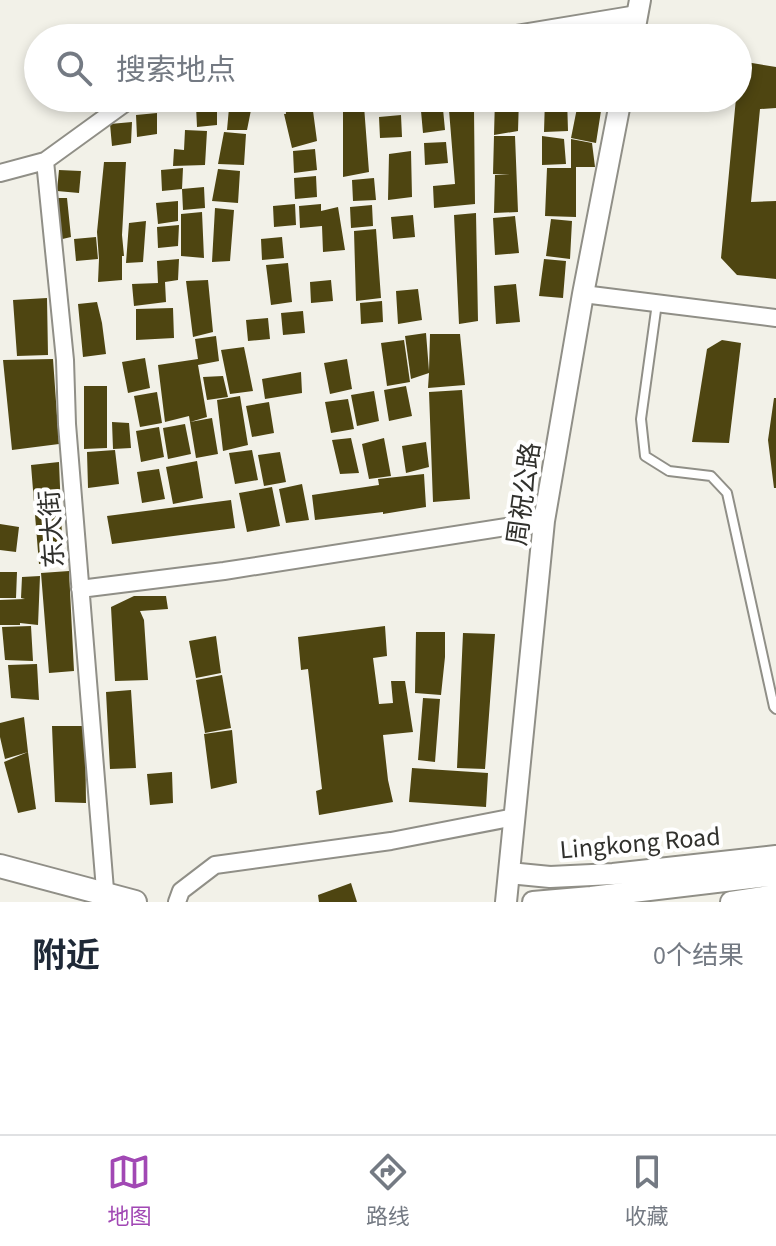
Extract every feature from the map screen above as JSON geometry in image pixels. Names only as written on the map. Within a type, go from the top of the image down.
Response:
[{"type":"main road","points":[[0,866],[100,899]]},
{"type":"main road","points":[[0,879],[100,899],[135,902]]},
{"type":"street","points":[[558,24],[638,7]]},
{"type":"street","points":[[0,173],[45,161],[113,112]]},
{"type":"street","name":"周祝公路","points":[[506,902],[544,521],[618,112]]},
{"type":"street","name":"东大街","points":[[45,161],[65,360],[100,899]]},
{"type":"street","points":[[583,294],[776,318]]},
{"type":"street","points":[[80,589],[224,571],[544,521]]},
{"type":"street","points":[[177,902],[181,891],[215,865],[391,841],[515,817]]},
{"type":"street","name":"Lingkong Road","points":[[509,873],[550,877],[613,874],[776,856]]},
{"type":"street","name":"Lingkong Road","points":[[533,902],[776,875]]},
{"type":"street","points":[[731,902],[776,895]]},
{"type":"lane","points":[[657,303],[641,419],[645,456],[669,471],[711,476],[727,493],[776,709]]},
{"type":"building","points":[[752,63],[776,67],[776,108],[760,109],[751,202],[776,201],[776,279],[737,275],[721,258],[735,112],[752,112]]},
{"type":"building","points":[[196,112],[217,112],[217,125],[197,127]]},
{"type":"building","points":[[229,112],[251,112],[247,130],[227,130]]},
{"type":"building","points":[[313,112],[317,141],[292,148],[286,114]]},
{"type":"building","points":[[343,112],[364,112],[369,172],[343,177]]},
{"type":"building","points":[[421,112],[443,112],[445,130],[423,133]]},
{"type":"building","points":[[449,112],[474,112],[475,204],[434,208],[433,186],[455,184]]},
{"type":"building","points":[[495,112],[519,112],[518,131],[494,135]]},
{"type":"building","points":[[545,112],[567,112],[568,131],[544,132]]},
{"type":"building","points":[[576,112],[601,112],[596,143],[571,138]]},
{"type":"building","points":[[157,113],[157,134],[137,137],[136,115]]},
{"type":"building","points":[[401,115],[402,137],[380,138],[379,117]]},
{"type":"building","points":[[132,122],[131,143],[112,146],[110,124]]},
{"type":"building","points":[[185,130],[207,131],[205,165],[173,166],[174,149],[184,150]]},
{"type":"building","points":[[224,132],[246,134],[244,165],[218,164]]},
{"type":"building","points":[[494,136],[515,136],[518,212],[494,213],[495,175],[510,175],[493,174]]},
{"type":"building","points":[[542,136],[564,139],[566,164],[542,165]]},
{"type":"building","points":[[571,139],[592,143],[595,167],[576,167],[576,217],[545,216],[547,168],[571,168]]},
{"type":"building","points":[[446,142],[448,163],[425,165],[424,143]]},
{"type":"building","points":[[315,149],[317,170],[294,173],[293,151]]},
{"type":"building","points":[[411,151],[412,197],[388,200],[389,154]]},
{"type":"building","points":[[104,162],[126,162],[122,235],[124,256],[122,280],[98,282],[97,232]]},
{"type":"building","points":[[183,168],[182,189],[162,191],[161,170]]},
{"type":"building","points":[[218,169],[240,171],[238,203],[212,201]]},
{"type":"building","points":[[59,170],[81,171],[79,193],[57,191]]},
{"type":"building","points":[[316,176],[317,197],[295,199],[294,178]]},
{"type":"building","points":[[374,178],[376,200],[353,201],[352,180]]},
{"type":"building","points":[[204,187],[205,208],[183,210],[182,189]]},
{"type":"building","points":[[51,198],[67,198],[71,237],[54,241]]},
{"type":"building","points":[[178,201],[178,221],[158,224],[156,203]]},
{"type":"building","points":[[295,204],[296,225],[274,227],[273,206]]},
{"type":"building","points":[[321,204],[321,211],[338,207],[345,250],[323,252],[322,226],[300,228],[299,206]]},
{"type":"building","points":[[372,205],[373,226],[351,228],[350,207]]},
{"type":"building","points":[[215,208],[234,210],[230,261],[212,262]]},
{"type":"building","points":[[202,212],[204,258],[181,256],[181,214]]},
{"type":"building","points":[[476,213],[478,321],[459,324],[454,215]]},
{"type":"building","points":[[413,215],[415,237],[393,239],[391,217]]},
{"type":"building","points":[[515,216],[519,253],[495,255],[493,218]]},
{"type":"building","points":[[551,219],[572,221],[570,259],[546,256]]},
{"type":"building","points":[[146,221],[143,262],[126,263],[129,223]]},
{"type":"building","points":[[179,225],[178,246],[158,248],[157,227]]},
{"type":"building","points":[[376,229],[381,298],[356,301],[354,231]]},
{"type":"building","points":[[96,237],[98,259],[76,261],[74,239]]},
{"type":"building","points":[[282,237],[284,258],[262,260],[261,239]]},
{"type":"building","points":[[179,259],[178,280],[165,282],[166,302],[134,306],[132,284],[158,283],[157,261]]},
{"type":"building","points":[[544,259],[566,261],[563,298],[539,296]]},
{"type":"building","points":[[288,263],[292,302],[271,305],[266,265]]},
{"type":"building","points":[[208,280],[213,332],[193,337],[186,281]]},
{"type":"building","points":[[331,280],[333,301],[311,303],[310,282]]},
{"type":"building","points":[[516,284],[520,322],[496,324],[494,286]]},
{"type":"building","points":[[418,289],[422,320],[398,324],[396,291]]},
{"type":"building","points":[[47,298],[48,355],[17,356],[13,300]]},
{"type":"building","points":[[382,301],[383,322],[361,324],[360,303]]},
{"type":"building","points":[[97,302],[106,354],[83,357],[78,304]]},
{"type":"building","points":[[173,308],[174,338],[136,340],[136,309]]},
{"type":"building","points":[[303,311],[305,333],[283,335],[281,313]]},
{"type":"building","points":[[268,318],[270,339],[248,341],[246,320]]},
{"type":"building","points":[[426,333],[429,371],[430,334],[460,334],[465,385],[428,388],[429,373],[411,379],[405,336]]},
{"type":"building","points":[[216,336],[219,361],[198,365],[207,417],[190,422],[189,416],[165,422],[158,365],[198,359],[195,339]]},
{"type":"building","points":[[404,340],[410,382],[387,386],[381,343]]},
{"type":"building","points":[[722,340],[741,343],[729,443],[692,442],[707,349]]},
{"type":"building","points":[[244,347],[253,391],[230,394],[221,350]]},
{"type":"building","points":[[145,358],[150,388],[128,393],[122,362]]},
{"type":"building","points":[[53,359],[59,444],[12,450],[3,360]]},
{"type":"building","points":[[347,359],[352,389],[330,394],[324,363]]},
{"type":"building","points":[[301,372],[302,393],[265,399],[262,379]]},
{"type":"building","points":[[223,376],[228,397],[207,400],[203,377]]},
{"type":"building","points":[[84,386],[107,386],[107,448],[84,449]]},
{"type":"building","points":[[406,386],[412,416],[389,421],[384,390]]},
{"type":"building","points":[[462,390],[470,499],[433,502],[429,392]]},
{"type":"building","points":[[374,391],[379,421],[357,426],[351,395]]},
{"type":"building","points":[[157,392],[162,423],[140,427],[134,396]]},
{"type":"building","points":[[240,396],[248,445],[223,451],[217,400]]},
{"type":"building","points":[[776,398],[776,488],[768,440]]},
{"type":"building","points":[[348,399],[354,429],[331,433],[325,402]]},
{"type":"building","points":[[269,402],[274,433],[252,437],[246,406]]},
{"type":"building","points":[[212,418],[218,454],[196,458],[190,422]]},
{"type":"building","points":[[112,422],[129,423],[131,448],[113,449]]},
{"type":"building","points":[[185,424],[191,454],[168,459],[163,428]]},
{"type":"building","points":[[159,427],[164,457],[141,462],[136,431]]},
{"type":"building","points":[[351,438],[359,473],[340,474],[332,440]]},
{"type":"building","points":[[384,438],[391,476],[369,479],[362,444]]},
{"type":"building","points":[[426,442],[429,467],[406,473],[402,446]]},
{"type":"building","points":[[115,450],[119,484],[88,488],[87,452]]},
{"type":"building","points":[[252,450],[258,480],[235,484],[229,453]]},
{"type":"building","points":[[280,452],[286,482],[264,486],[258,455]]},
{"type":"building","points":[[197,461],[203,498],[173,504],[166,467]]},
{"type":"building","points":[[59,462],[63,562],[39,564],[31,465]]},
{"type":"building","points":[[159,469],[165,499],[142,503],[137,472]]},
{"type":"building","points":[[424,474],[426,507],[315,520],[312,495],[379,485],[378,479]]},
{"type":"building","points":[[302,484],[309,520],[286,523],[279,489]]},
{"type":"building","points":[[272,487],[280,526],[247,532],[239,493]]},
{"type":"building","points":[[231,500],[235,528],[112,544],[107,516]]},
{"type":"building","points":[[0,524],[19,527],[16,552],[0,550]]},
{"type":"building","points":[[69,571],[74,671],[49,673],[41,573]]},
{"type":"building","points":[[0,572],[17,572],[16,598],[0,598]]},
{"type":"building","points":[[40,576],[38,625],[0,625],[0,600],[25,599],[21,598],[22,577]]},
{"type":"building","points":[[134,596],[166,596],[168,609],[140,611],[144,620],[148,680],[115,681],[111,607]]},
{"type":"building","points":[[31,626],[33,661],[5,660],[2,627]]},
{"type":"building","points":[[385,626],[387,656],[373,658],[379,704],[393,703],[391,681],[405,681],[413,732],[383,735],[393,802],[319,815],[316,791],[322,789],[308,669],[301,670],[298,637]]},
{"type":"building","points":[[416,632],[445,632],[441,695],[415,693]]},
{"type":"building","points":[[463,633],[495,634],[485,769],[457,768]]},
{"type":"building","points":[[216,636],[221,673],[196,678],[189,641]]},
{"type":"building","points":[[37,664],[39,700],[11,698],[8,665]]},
{"type":"building","points":[[222,675],[231,728],[205,733],[196,680]]},
{"type":"building","points":[[131,690],[136,768],[110,769],[106,692]]},
{"type":"building","points":[[423,698],[440,699],[435,762],[418,760]]},
{"type":"building","points":[[24,717],[28,752],[5,759],[0,723]]},
{"type":"building","points":[[52,726],[85,726],[86,803],[55,802]]},
{"type":"building","points":[[232,730],[237,783],[211,789],[204,734]]},
{"type":"building","points":[[28,752],[36,809],[18,813],[4,762]]},
{"type":"building","points":[[412,768],[488,773],[486,807],[409,802]]},
{"type":"building","points":[[172,772],[173,803],[150,805],[147,774]]},
{"type":"building","points":[[351,883],[357,902],[319,902],[318,895]]}]
